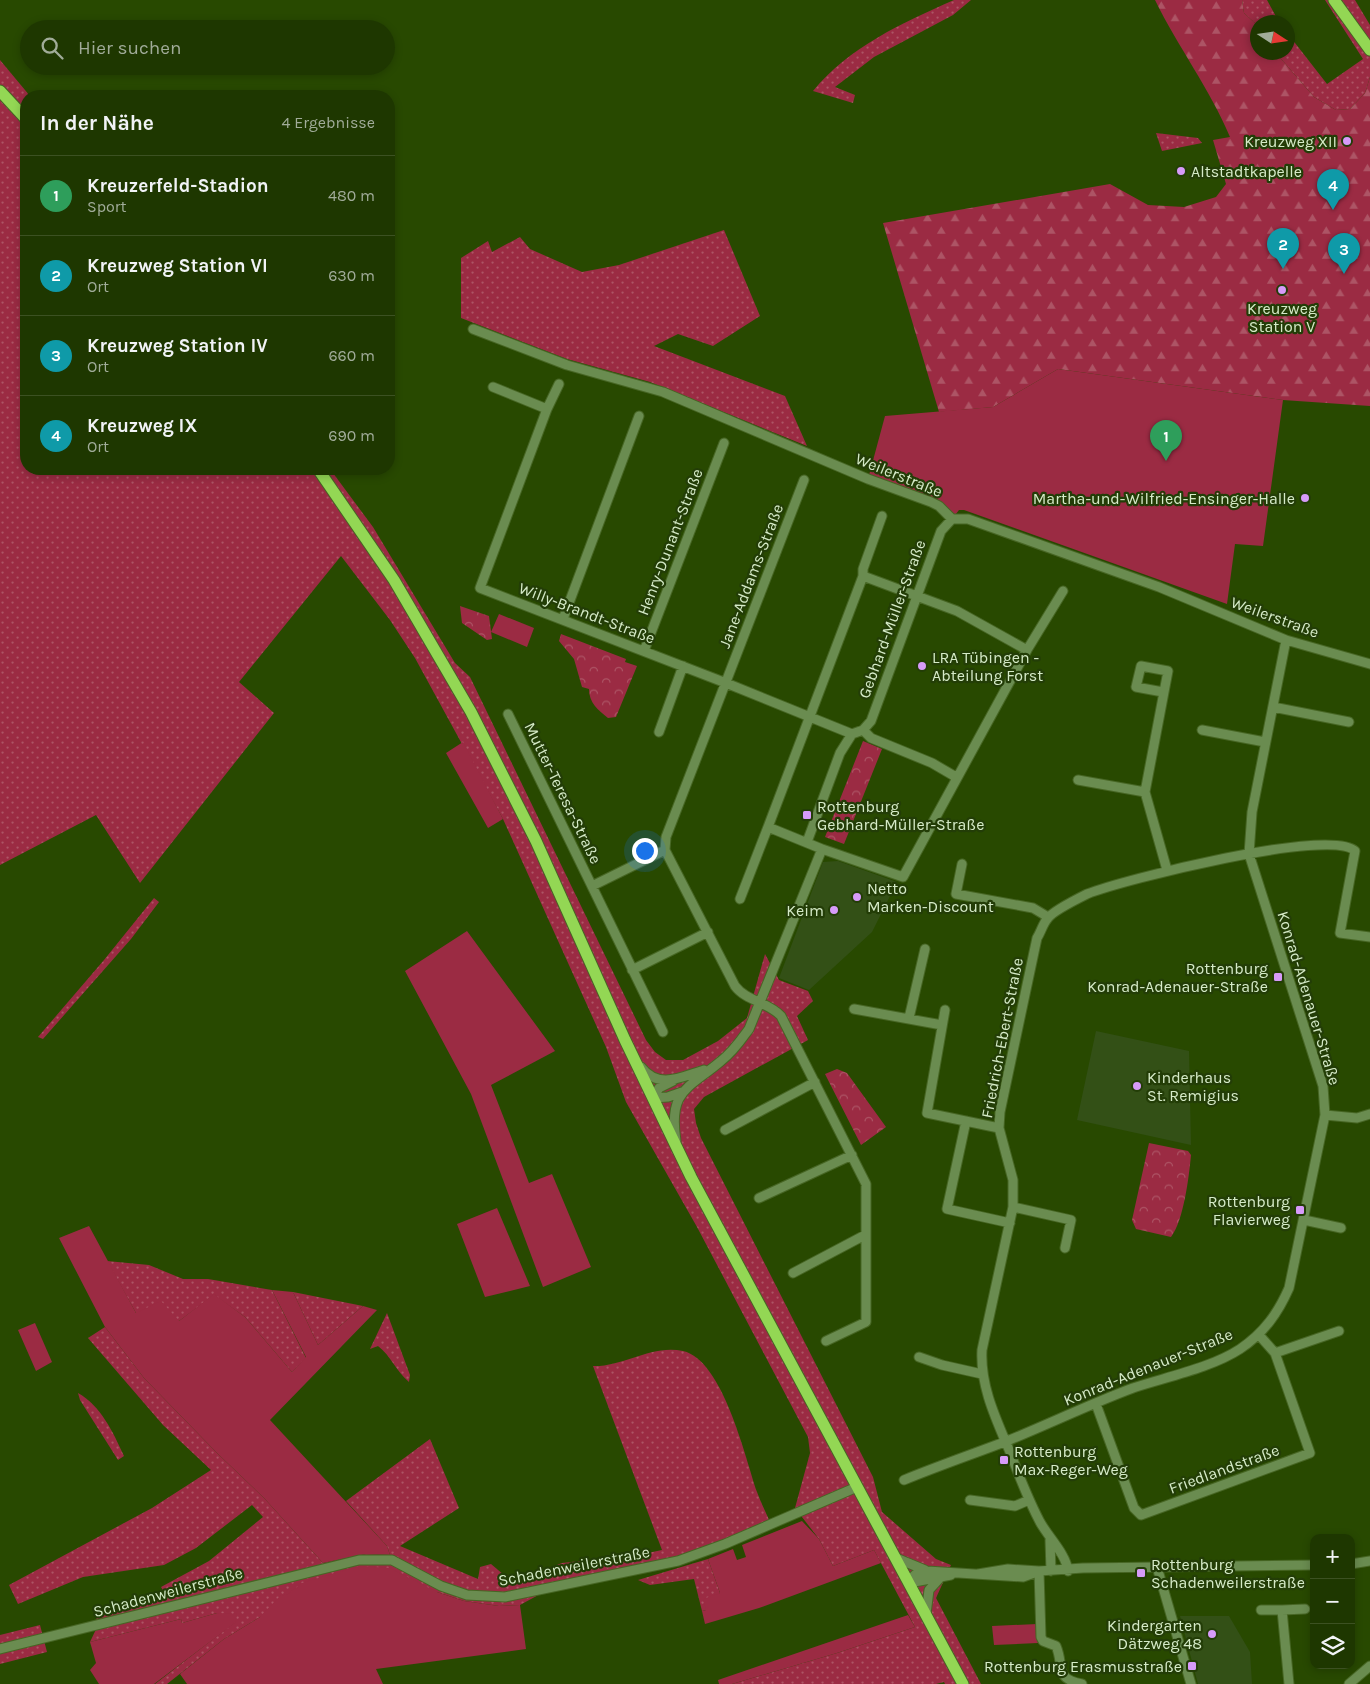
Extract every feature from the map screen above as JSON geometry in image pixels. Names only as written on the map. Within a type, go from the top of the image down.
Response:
[{"type":"main road","points":[[1334,0],[1370,50]]},
{"type":"main road","points":[[0,92],[20,113]]},
{"type":"main road","points":[[322,475],[356,521],[398,586],[471,712],[536,841],[632,1055],[679,1153],[963,1684]]},
{"type":"street","name":"Weilerstraße","points":[[473,330],[567,365],[663,392],[868,479],[931,502],[939,506],[952,518],[968,519],[1082,559],[1286,640],[1370,664]]},
{"type":"street","points":[[493,387],[547,408],[558,384]]},
{"type":"street","name":"Willy-Brandt-Straße","points":[[547,408],[480,588],[683,666],[852,734]]},
{"type":"street","points":[[563,619],[639,416]]},
{"type":"street","name":"Henry-Dunant-Straße","points":[[644,651],[724,443]]},
{"type":"street","name":"Jane-Addams-Straße","points":[[665,850],[666,837],[804,480]]},
{"type":"street","points":[[740,899],[863,576],[862,569],[882,516]]},
{"type":"street","name":"Gebhard-Müller-Straße","points":[[863,730],[871,721],[941,531],[952,518]]},
{"type":"street","points":[[863,576],[957,611],[1027,650]]},
{"type":"street","points":[[768,826],[822,849],[903,877],[1027,650],[1063,591]]},
{"type":"street","name":"Konrad-Adenauer-Straße","points":[[904,1480],[1238,1350],[1259,1335],[1270,1323],[1289,1288],[1325,1115],[1323,1086],[1249,854],[1252,812],[1286,640]]},
{"type":"street","points":[[658,732],[683,666]]},
{"type":"street","points":[[1163,692],[1145,792],[1167,870]]},
{"type":"street","points":[[1273,707],[1349,722]]},
{"type":"street","name":"Mutter-Teresa-Straße","points":[[508,714],[663,1032]]},
{"type":"street","points":[[807,842],[840,753],[852,734],[863,730],[871,738],[932,763],[956,777]]},
{"type":"street","points":[[1202,730],[1265,742]]},
{"type":"street","points":[[1078,780],[1145,792]]},
{"type":"street","points":[[962,864],[956,894],[1033,908],[1048,917],[1086,895],[1167,870],[1249,854],[1326,845],[1353,848],[1355,851],[1354,862],[1340,933],[1370,937]]},
{"type":"street","points":[[653,1098],[668,1097],[682,1092],[730,1054],[749,1029],[822,849]]},
{"type":"street","points":[[665,850],[739,992],[760,1001],[781,1016],[866,1184],[866,1322],[826,1341]]},
{"type":"street","name":"Mutter-Teresa-Straße","points":[[592,886],[665,850]]},
{"type":"street","name":"Friedrich-Ebert-Straße","points":[[1048,917],[1037,938],[1031,962],[1000,1112],[999,1128],[1013,1180],[1013,1207],[982,1350],[982,1374],[990,1402],[1029,1500],[1050,1540],[1066,1561],[1068,1571]]},
{"type":"street","points":[[632,970],[708,932]]},
{"type":"street","points":[[909,1018],[925,949]]},
{"type":"street","points":[[854,1010],[942,1025]]},
{"type":"street","points":[[945,1010],[926,1113],[999,1128]]},
{"type":"street","points":[[632,1055],[648,1076],[655,1080],[678,1078],[709,1069]]},
{"type":"street","points":[[653,1098],[660,1088],[678,1078]]},
{"type":"street","points":[[725,1130],[815,1082]]},
{"type":"street","points":[[679,1153],[674,1115],[682,1092]]},
{"type":"street","points":[[1325,1115],[1357,1118],[1370,1114]]},
{"type":"street","points":[[966,1121],[947,1209],[1010,1223]]},
{"type":"street","points":[[759,1198],[852,1155]]},
{"type":"street","points":[[1013,1207],[1071,1220],[1065,1248]]},
{"type":"street","points":[[1304,1220],[1341,1228]]},
{"type":"street","points":[[793,1273],[865,1235]]},
{"type":"street","points":[[1275,1354],[1339,1331]]},
{"type":"street","name":"Friedlandstraße","points":[[1096,1404],[1134,1508],[1141,1515],[1310,1453],[1275,1354],[1259,1335]]},
{"type":"street","points":[[919,1356],[942,1365],[982,1374]]},
{"type":"street","name":"Schadenweilerstraße","points":[[0,1649],[359,1560],[392,1560],[441,1586],[467,1596],[505,1597],[678,1561],[725,1544],[857,1487]]},
{"type":"street","points":[[970,1500],[1016,1506],[1029,1500]]},
{"type":"street","name":"Friedrich-Ebert-Straße","points":[[1050,1540],[1051,1571]]},
{"type":"street","points":[[896,1558],[910,1566],[955,1574],[978,1574],[1008,1569],[1039,1572],[1068,1571],[1084,1568],[1310,1565]]},
{"type":"street","points":[[1355,1563],[1370,1561]]},
{"type":"street","points":[[1157,1567],[1191,1684]]},
{"type":"street","points":[[909,1582],[918,1572],[930,1571]]},
{"type":"street","points":[[1039,1572],[1041,1637],[1046,1643],[1056,1646],[1061,1672],[1069,1682],[1082,1684]]},
{"type":"street","points":[[909,1582],[955,1574]]},
{"type":"street","points":[[926,1614],[929,1590],[939,1578]]},
{"type":"street","points":[[1261,1610],[1305,1609]]},
{"type":"street","points":[[1282,1610],[1288,1684]]},
{"type":"street","points":[[1349,1684],[1370,1666]]},
{"type":"shaded area","points":[[838,861],[897,882],[872,932],[809,990],[779,978],[823,862]]},
{"type":"shaded area","name":"Kinderhaus St. Remigius","points":[[1096,1031],[1189,1051],[1191,1145],[1077,1120]]},
{"type":"shaded area","name":"Kindergarten Dätzweg 48","points":[[1180,1616],[1229,1616],[1250,1652],[1252,1684],[1198,1684]]},
{"type":"green space","points":[[954,0],[971,0],[953,15],[874,57],[835,87],[855,95],[853,103],[813,91],[827,75],[860,49],[896,27]]},
{"type":"green space","points":[[1155,0],[1242,0],[1244,13],[1250,19],[1250,60],[1282,60],[1314,97],[1336,110],[1350,109],[1365,93],[1370,77],[1370,406],[1283,400],[1058,369],[993,407],[939,412],[883,223],[1110,184],[1148,205],[1184,207],[1216,197],[1226,184],[1213,140],[1230,137],[1213,102]]},
{"type":"green space","points":[[1242,0],[1267,0],[1275,15],[1250,15],[1250,19],[1244,13]]},
{"type":"green space","points":[[1325,0],[1355,0],[1370,25],[1370,77],[1365,93],[1350,109],[1336,110],[1314,97],[1282,60],[1295,60],[1295,43],[1327,84],[1363,59]]},
{"type":"green space","points":[[0,60],[25,90],[20,90],[20,475],[334,475],[373,527],[455,663],[470,677],[646,1040],[655,1052],[666,1060],[683,1060],[718,1041],[747,1018],[765,954],[779,980],[808,991],[813,1001],[797,1016],[808,1040],[704,1097],[694,1109],[696,1123],[701,1138],[873,1477],[882,1512],[936,1559],[951,1565],[936,1598],[981,1684],[945,1684],[944,1682],[936,1684],[732,1684],[837,1653],[915,1627],[874,1550],[833,1566],[819,1539],[795,1508],[810,1453],[808,1437],[697,1227],[626,1102],[606,1047],[503,819],[415,658],[390,620],[341,556],[239,682],[274,713],[140,883],[96,815],[0,865]]},
{"type":"green space","points":[[1156,133],[1198,138],[1202,143],[1162,151]]},
{"type":"green space","points":[[724,230],[760,316],[713,346],[678,334],[654,346],[785,396],[807,446],[650,382],[567,359],[461,318],[461,258],[488,241],[492,252],[520,237],[530,249],[582,272],[619,265]]},
{"type":"green space","points":[[1058,369],[1283,400],[1263,546],[1235,544],[1227,604],[964,510],[959,510],[952,519],[939,506],[868,479],[885,416],[993,407]]},
{"type":"green space","points":[[460,606],[489,616],[492,639],[487,640],[462,623]]},
{"type":"green space","points":[[499,614],[534,628],[527,647],[491,632]]},
{"type":"green space","points":[[561,634],[626,659],[625,662],[637,666],[616,717],[608,718],[601,712],[592,702],[589,689],[582,687],[574,659],[559,641]]},
{"type":"green space","points":[[863,741],[882,749],[844,844],[825,837]]},
{"type":"green space","points":[[463,742],[503,819],[488,828],[446,753]]},
{"type":"green space","points":[[154,898],[159,902],[131,939],[43,1039],[38,1037],[104,960]]},
{"type":"green space","points":[[467,931],[555,1051],[491,1085],[529,1183],[552,1174],[591,1267],[543,1287],[471,1094],[405,971]]},
{"type":"green space","points":[[837,1069],[847,1073],[886,1127],[861,1145],[825,1074]]},
{"type":"green space","points":[[1149,1143],[1188,1151],[1191,1155],[1183,1209],[1171,1237],[1136,1229],[1132,1220]]},
{"type":"green space","points":[[497,1208],[530,1286],[485,1297],[457,1224]]},
{"type":"green space","points":[[89,1226],[136,1313],[161,1301],[179,1321],[214,1294],[245,1317],[292,1372],[306,1357],[272,1290],[293,1292],[318,1345],[363,1306],[377,1310],[270,1420],[387,1546],[390,1555],[366,1554],[323,1563],[264,1498],[144,1378],[105,1327],[59,1238]]},
{"type":"green space","points":[[107,1261],[149,1265],[183,1279],[208,1279],[272,1290],[306,1358],[292,1372],[245,1317],[214,1295],[179,1321],[136,1313]]},
{"type":"green space","points":[[293,1292],[363,1306],[318,1345]]},
{"type":"green space","points":[[387,1313],[410,1375],[409,1382],[378,1346],[370,1349]]},
{"type":"green space","points":[[35,1323],[52,1362],[36,1371],[18,1330]]},
{"type":"green space","points":[[105,1327],[144,1378],[264,1498],[323,1563],[366,1554],[390,1555],[387,1546],[346,1501],[430,1439],[459,1508],[400,1546],[478,1579],[480,1567],[491,1564],[504,1575],[527,1577],[562,1563],[643,1554],[662,1550],[593,1366],[671,1350],[683,1351],[697,1358],[710,1372],[721,1390],[739,1434],[757,1492],[771,1524],[678,1561],[553,1587],[520,1605],[499,1606],[464,1601],[437,1592],[260,1617],[224,1639],[167,1684],[155,1684],[234,1623],[217,1613],[182,1623],[181,1619],[90,1642],[98,1625],[96,1617],[159,1600],[165,1594],[161,1587],[209,1561],[263,1517],[252,1505],[196,1548],[164,1565],[83,1577],[18,1604],[9,1585],[152,1508],[211,1470],[163,1425],[88,1338]]},
{"type":"green space","points":[[78,1393],[86,1398],[106,1420],[124,1456],[118,1460],[80,1400]]},
{"type":"green space","points":[[802,1521],[819,1539],[833,1566],[874,1550],[881,1563],[759,1608],[705,1624],[702,1611],[706,1610],[703,1599],[720,1593],[708,1559],[733,1549],[737,1560],[746,1557],[742,1545]]},
{"type":"green space","points":[[708,1559],[720,1593],[706,1610],[702,1611],[694,1579],[650,1585],[638,1580]]},
{"type":"green space","points":[[359,1566],[390,1568],[437,1592],[464,1601],[499,1606],[520,1605],[526,1649],[376,1669],[383,1684],[187,1684],[180,1674],[224,1639],[260,1617],[280,1596],[288,1594],[302,1583]]},
{"type":"green space","points":[[217,1613],[237,1614],[235,1623],[154,1684],[99,1684],[90,1670],[96,1663],[90,1642],[181,1619],[182,1623]]},
{"type":"green space","points":[[908,1615],[915,1627],[837,1653],[732,1684],[719,1684],[718,1680]]},
{"type":"green space","points":[[1037,1624],[1038,1643],[994,1645],[992,1626]]},
{"type":"green space","points":[[40,1625],[47,1652],[0,1664],[0,1635]]},
{"type":"place","name":"Kreuzweg XII","points":[[1347,141]]},
{"type":"place","name":"Altstadtkapelle","points":[[1181,171]]},
{"type":"place","name":"Kreuzweg IX","points":[[1333,210]]},
{"type":"place","name":"Kreuzweg Station VI","points":[[1283,269]]},
{"type":"place","name":"Kreuzweg Station IV","points":[[1344,274]]},
{"type":"place","name":"Kreuzweg Station V","points":[[1282,290]]},
{"type":"place","name":"Kreuzerfeld-Stadion","points":[[1166,461]]},
{"type":"place","name":"Martha-und-Wilfried-Ensinger-Halle","points":[[1305,498]]},
{"type":"place","name":"LRA Tübingen - Abteilung Forst","points":[[922,666]]},
{"type":"place","name":"Rottenburg Gebhard-Müller-Straße","points":[[807,815]]},
{"type":"place","name":"Netto Marken-Discount","points":[[857,897]]},
{"type":"place","name":"Keim","points":[[834,910]]},
{"type":"place","name":"Rottenburg Konrad-Adenauer-Straße","points":[[1278,977]]},
{"type":"place","name":"Kinderhaus St. Remigius","points":[[1137,1086]]},
{"type":"place","name":"Rottenburg Flavierweg","points":[[1300,1210]]},
{"type":"place","name":"Rottenburg Max-Reger-Weg","points":[[1004,1460]]},
{"type":"place","name":"Rottenburg Schadenweilerstraße","points":[[1141,1573]]},
{"type":"place","name":"Kindergarten Dätzweg 48","points":[[1212,1634]]},
{"type":"place","name":"Rottenburg Erasmusstraße","points":[[1192,1666]]}]
